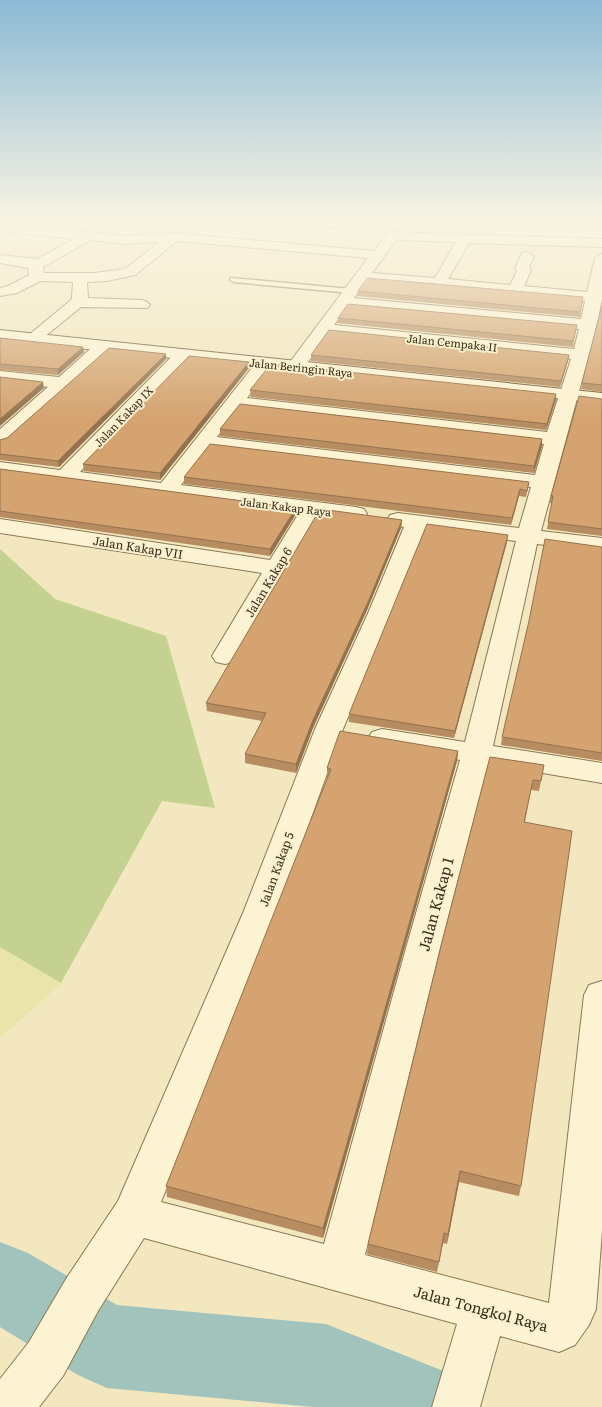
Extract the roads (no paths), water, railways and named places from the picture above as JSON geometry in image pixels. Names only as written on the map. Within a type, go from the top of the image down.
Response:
[{"type":"street","points":[[0,292],[12,290],[16,287]]},
{"type":"street","points":[[32,338],[77,302],[80,298],[80,287]]},
{"type":"street","points":[[296,366],[354,287]]},
{"type":"street","points":[[479,287],[597,300]]},
{"type":"street","name":"Jalan Kakap 1","points":[[338,1270],[477,752],[528,536],[568,395],[582,355],[588,326],[597,300],[599,287]]},
{"type":"street","points":[[347,296],[588,326]]},
{"type":"street","points":[[77,302],[142,305]]},
{"type":"street","name":"Jalan Cempaka II","points":[[323,329],[582,355]]},
{"type":"street","name":"Jalan Beringin Raya","points":[[0,335],[602,398]]},
{"type":"street","points":[[0,439],[104,346]]},
{"type":"street","name":"Jalan Kakap IX","points":[[64,477],[182,355]]},
{"type":"street","points":[[166,490],[265,363]]},
{"type":"street","points":[[0,376],[62,383]]},
{"type":"street","points":[[234,402],[555,439]]},
{"type":"street","points":[[0,415],[23,418]]},
{"type":"street","points":[[203,441],[543,482]]},
{"type":"street","name":"Jalan Kakap Raya","points":[[0,468],[602,546]]},
{"type":"street","name":"Jalan Kakap 6","points":[[225,656],[312,509]]},
{"type":"street","name":"Jalan Kakap 5","points":[[9,1407],[46,1359],[82,1295],[134,1215],[260,914],[329,729],[381,611],[417,522]]},
{"type":"street","name":"Jalan Kakap VII","points":[[0,526],[276,568]]},
{"type":"street","points":[[329,729],[602,773]]},
{"type":"street","name":"Jalan Tongkol Raya","points":[[134,1215],[559,1328],[573,1309],[602,995]]},
{"type":"street","points":[[456,1407],[484,1309]]},
{"type":"lane","points":[[281,287],[347,296]]},
{"type":"waterway","points":[[0,1281],[107,1346],[326,1366],[425,1407]]}]
